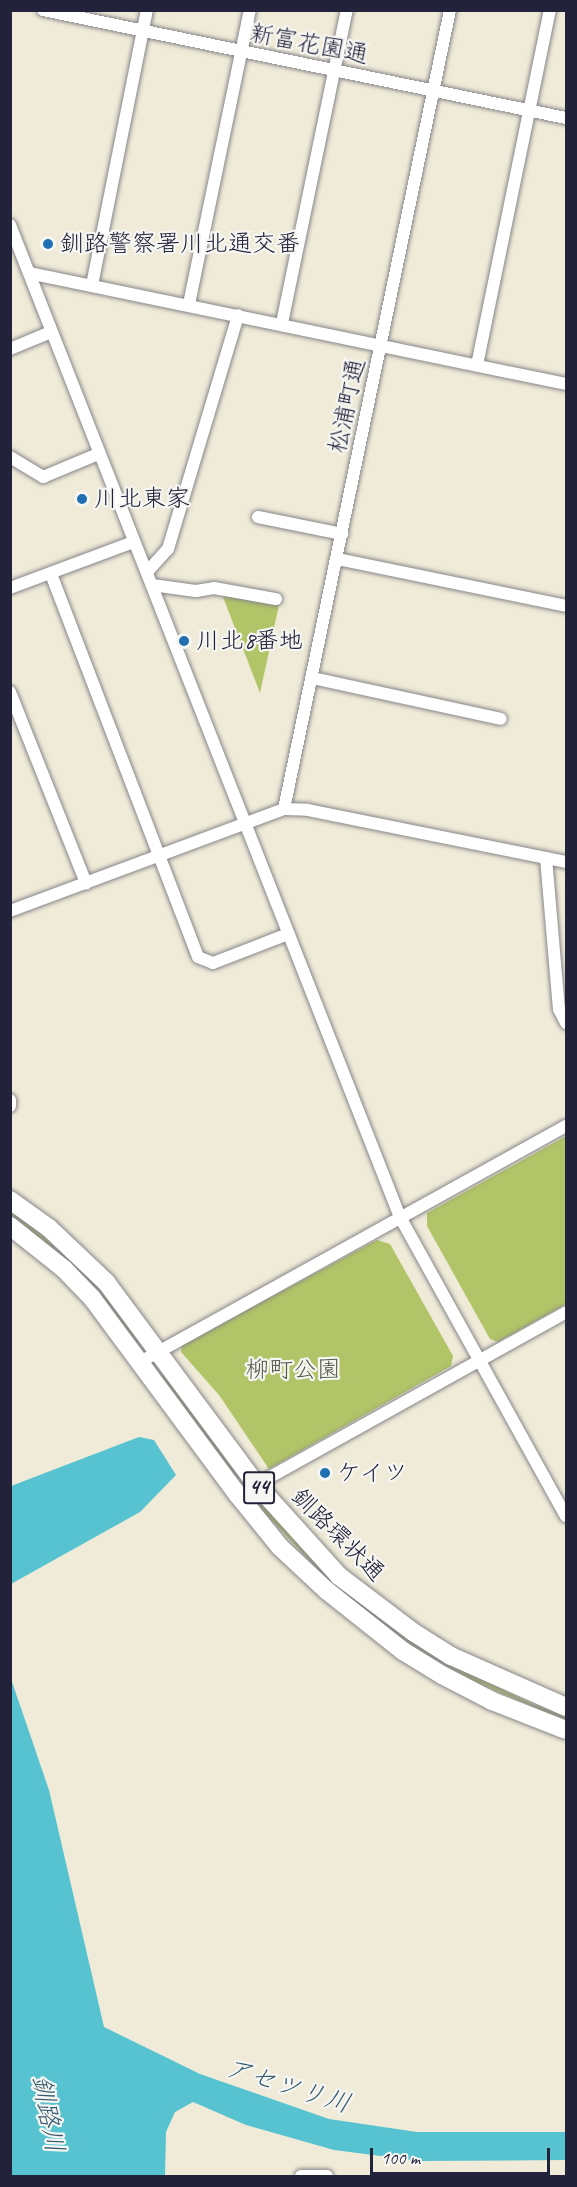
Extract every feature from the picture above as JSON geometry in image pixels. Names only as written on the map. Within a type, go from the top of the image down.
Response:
[{"type":"highway","name":"釧路環状通","points":[[10,1200],[49,1228],[106,1282],[256,1484],[339,1576],[413,1632],[502,1681],[567,1707]]},
{"type":"highway","name":"釧路環状通","points":[[10,1226],[71,1276],[142,1361],[238,1495],[280,1547],[318,1583],[403,1651],[492,1701],[567,1730]]},
{"type":"street","points":[[92,285],[147,10]]},
{"type":"street","points":[[189,304],[250,10]]},
{"type":"street","points":[[282,323],[347,10]]},
{"type":"street","name":"松浦町通","points":[[284,809],[338,559],[450,10]]},
{"type":"street","points":[[477,365],[550,10]]},
{"type":"street","name":"新富花園通","points":[[44,11],[567,118]]},
{"type":"street","points":[[10,225],[98,454],[152,585],[400,1217],[567,1516]]},
{"type":"street","points":[[29,273],[282,323],[567,384]]},
{"type":"street","points":[[147,573],[168,549],[238,315]]},
{"type":"street","points":[[10,349],[51,332]]},
{"type":"street","points":[[10,457],[44,477],[98,454]]},
{"type":"street","points":[[258,517],[342,534]]},
{"type":"street","points":[[10,588],[134,542]]},
{"type":"street","points":[[338,559],[567,606]]},
{"type":"street","points":[[51,574],[198,957],[213,963],[288,934]]},
{"type":"street","points":[[152,585],[196,591],[214,588],[276,599]]},
{"type":"street","points":[[312,678],[501,718]]},
{"type":"street","points":[[10,692],[86,883]]},
{"type":"street","points":[[10,911],[284,809],[308,810],[567,862]]},
{"type":"street","points":[[546,858],[559,1009],[567,1023]]},
{"type":"street","points":[[10,1100],[10,1106]]},
{"type":"street","points":[[142,1361],[567,1126]]},
{"type":"street","points":[[238,1495],[567,1312]]},
{"type":"street","points":[[301,2176],[327,2176]]},
{"type":"green space","points":[[227,594],[279,605],[260,693],[223,597]]},
{"type":"green space","points":[[566,1136],[566,1304],[498,1342],[490,1339],[427,1226],[427,1213]]},
{"type":"green space","points":[[10,1207],[100,1287],[142,1340],[137,1343],[96,1291],[11,1215]]},
{"type":"green space","name":"柳町公園","points":[[377,1240],[390,1244],[453,1356],[451,1366],[269,1469],[219,1395],[181,1352],[182,1345]]},
{"type":"green space","points":[[163,1371],[241,1473],[240,1478],[234,1476],[161,1376]]},
{"type":"green space","points":[[260,1503],[449,1663],[532,1704],[566,1716],[566,1721],[476,1682],[404,1641],[333,1585],[260,1508]]},
{"type":"water","points":[[139,1437],[154,1440],[176,1475],[140,1512],[11,1584],[11,1486]]},
{"type":"water","name":"釧路川","points":[[10,1676],[49,1790],[104,2027],[200,2074],[329,2119],[417,2132],[566,2132],[566,2160],[420,2161],[334,2150],[246,2125],[193,2102],[175,2112],[166,2132],[165,2176],[11,2176]]},
{"type":"place","name":"釧路警察署川北通交番","points":[[48,244]]},
{"type":"place","name":"川北東家","points":[[82,499]]},
{"type":"place","name":"川北8番地","points":[[184,641]]},
{"type":"place","name":"ケイツ","points":[[325,1473]]},
{"type":"water label","name":"アセツリ川","points":[[288,2086]]}]
